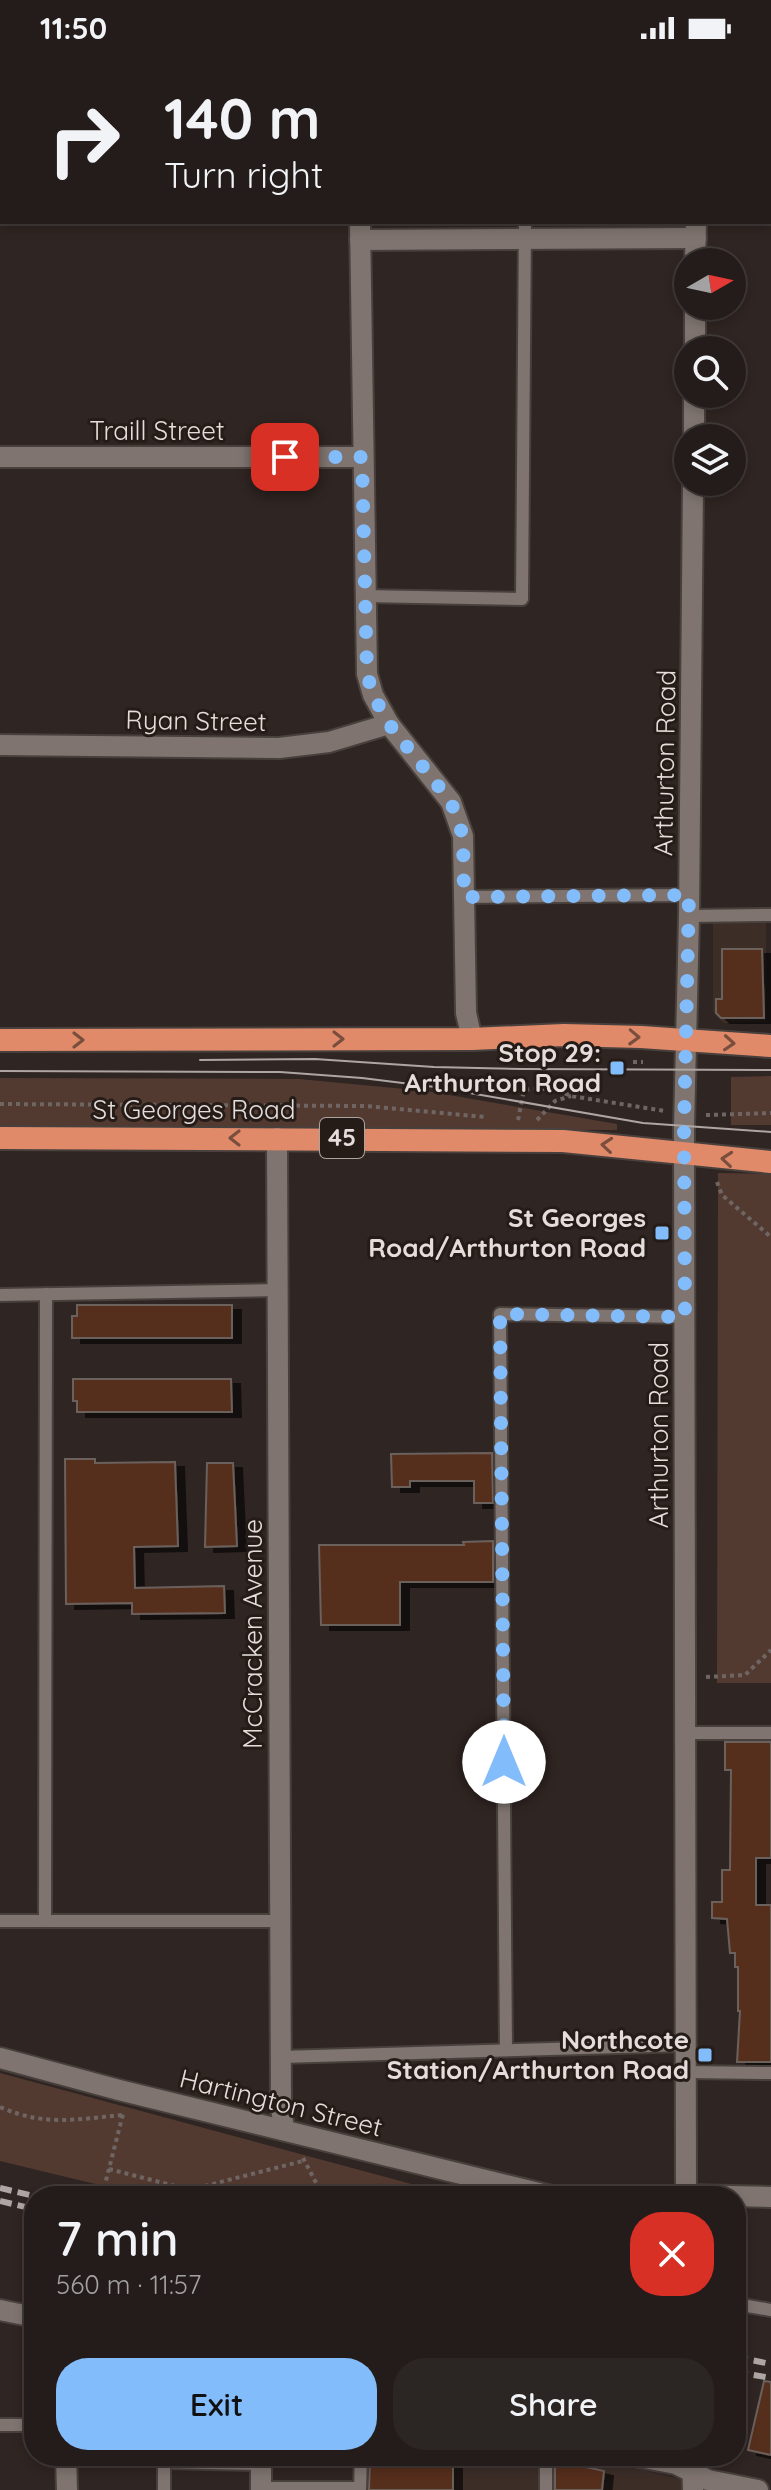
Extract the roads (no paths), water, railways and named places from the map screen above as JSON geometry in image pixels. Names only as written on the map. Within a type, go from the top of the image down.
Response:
[{"type":"highway","points":[[0,1040],[472,1039],[564,1035],[771,1046]]},
{"type":"highway","name":"St Georges Road","points":[[0,1138],[563,1141],[771,1162]]},
{"type":"street","points":[[472,1039],[466,1013],[463,836],[451,802],[389,724],[373,695],[367,674],[360,231],[696,230]]},
{"type":"street","name":"Traill Street","points":[[0,457],[362,457]]},
{"type":"street","name":"Arthurton Road","points":[[686,2186],[684,1113],[693,496]]},
{"type":"street","name":"Ryan Street","points":[[0,745],[279,748],[329,742],[389,724]]},
{"type":"street","name":"McCracken Avenue","points":[[277,1138],[281,2107],[284,2130]]},
{"type":"street","name":"Hartington Street","points":[[0,2058],[128,2093],[511,2186]]},
{"type":"street","points":[[746,2196],[771,2197]]},
{"type":"street","points":[[0,2310],[24,2315]]},
{"type":"street","points":[[66,2466],[67,2490]]},
{"type":"street","points":[[261,2466],[261,2489]]},
{"type":"street","points":[[693,2473],[708,2480],[758,2490]]},
{"type":"lane","points":[[364,596],[522,599],[526,230]]},
{"type":"lane","points":[[464,897],[689,905],[771,915]]},
{"type":"lane","points":[[0,1295],[277,1290]]},
{"type":"lane","points":[[45,1921],[46,1294]]},
{"type":"lane","points":[[506,2050],[500,1314],[685,1317]]},
{"type":"lane","points":[[687,1733],[771,1733]]},
{"type":"lane","points":[[0,1921],[280,1921]]},
{"type":"lane","points":[[281,2057],[686,2045]]},
{"type":"lane","points":[[686,2072],[771,2073]]},
{"type":"lane","points":[[746,2306],[771,2310]]},
{"type":"lane","points":[[0,2425],[24,2425]]},
{"type":"lane","points":[[164,2466],[164,2490]]},
{"type":"lane","points":[[261,2489],[360,2489],[361,2466]]},
{"type":"lane","points":[[546,2466],[546,2490]]},
{"type":"tram line","points":[[200,1060],[315,1059],[521,1069],[771,1070]]},
{"type":"tram line","points":[[0,1071],[280,1072],[362,1078],[435,1087],[643,1123],[771,1132]]},
{"type":"railway","points":[[0,2188],[24,2194]]},
{"type":"railway","points":[[0,2201],[24,2207]]},
{"type":"railway","points":[[746,2359],[771,2364]]},
{"type":"railway","points":[[746,2374],[771,2378]]},
{"type":"place","name":"Stop 29: Arthurton Road","points":[[617,1068]]},
{"type":"place","name":"St Georges Road/Arthurton Road","points":[[662,1233]]},
{"type":"place","name":"Northcote Station/Arthurton Road","points":[[705,2055]]}]
